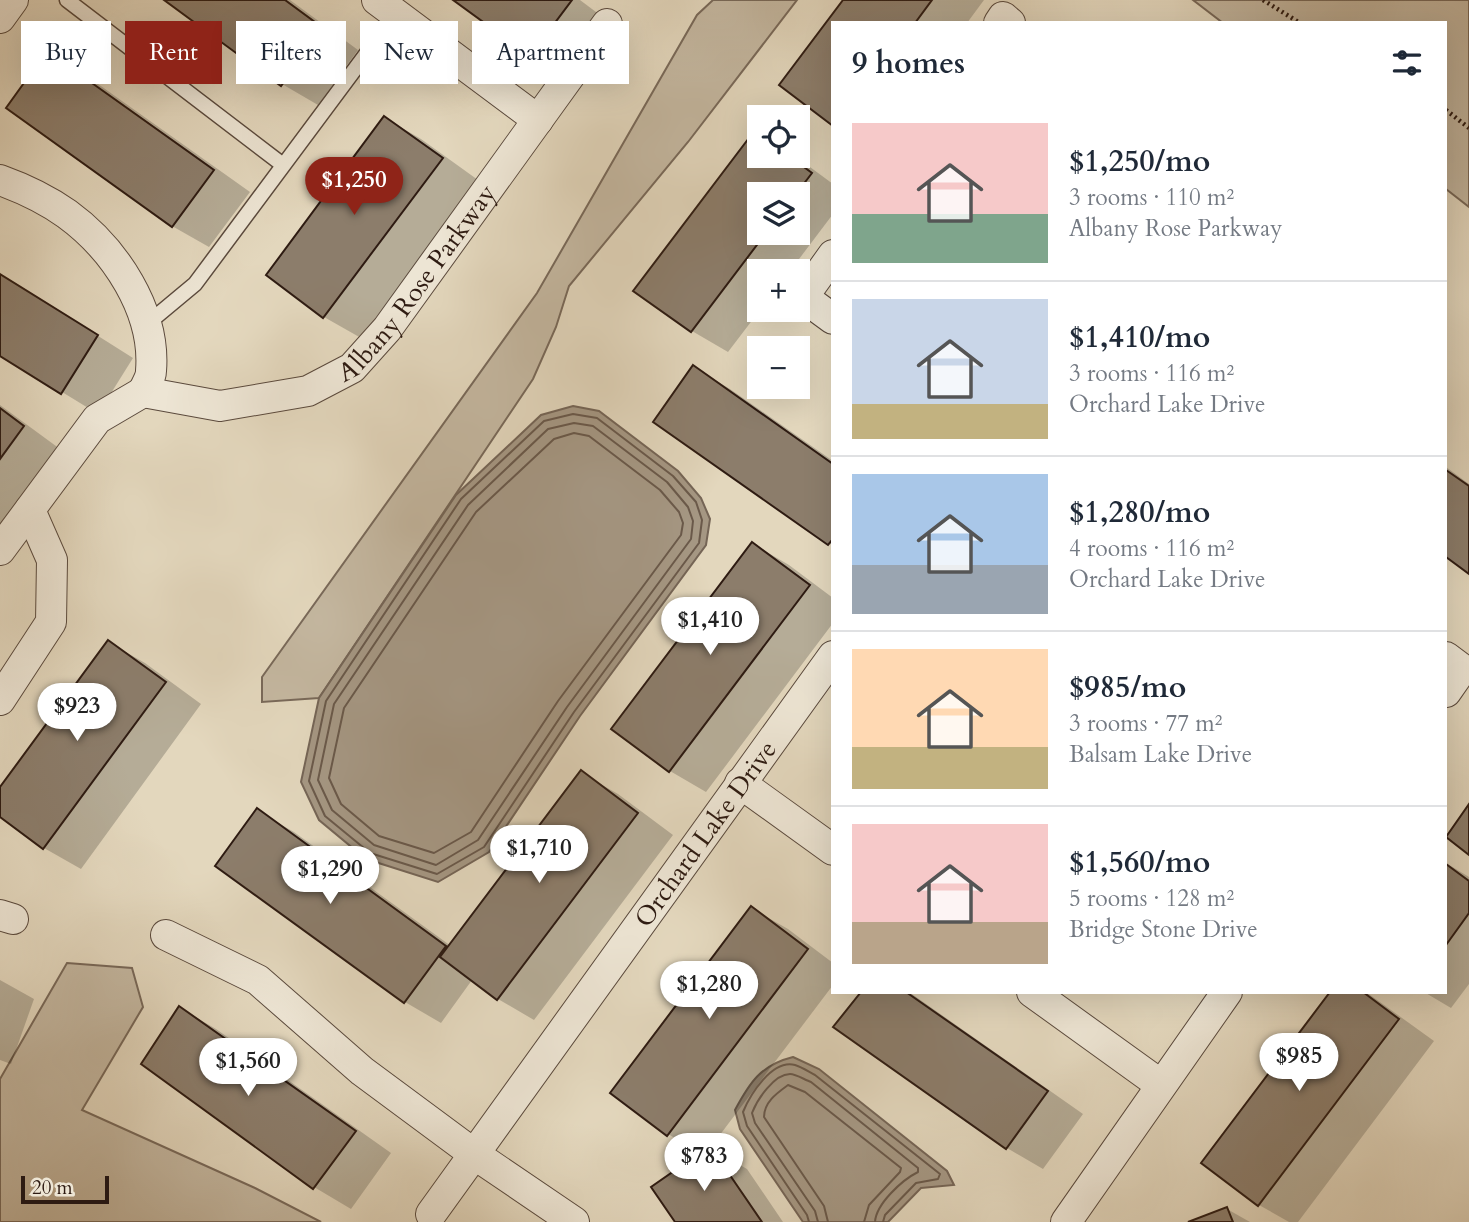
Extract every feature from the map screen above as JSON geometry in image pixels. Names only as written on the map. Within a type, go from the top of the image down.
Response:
[{"type":"street","points":[[0,18],[13,0]]},
{"type":"street","points":[[386,7],[538,120]]},
{"type":"street","name":"Albany Rose Parkway","points":[[143,391],[220,406],[309,391],[352,368],[387,329],[564,84]]},
{"type":"street","points":[[0,180],[32,191],[69,215],[105,249],[135,293],[147,324],[152,373],[143,391],[97,419],[0,550]]},
{"type":"street","points":[[831,258],[803,297],[831,318]]},
{"type":"street","points":[[0,700],[51,621],[52,560],[30,510]]},
{"type":"street","points":[[1447,658],[1462,669],[1447,691]]},
{"type":"street","name":"Orchard Lake Drive","points":[[431,1214],[831,659]]},
{"type":"street","points":[[740,783],[831,849]]},
{"type":"street","points":[[166,935],[258,980],[362,1071],[474,1154],[574,1222]]},
{"type":"street","points":[[1035,994],[1161,1085]]},
{"type":"street","points":[[1066,1222],[1226,994]]},
{"type":"lane","points":[[66,0],[283,165]]},
{"type":"lane","points":[[147,324],[195,284],[283,165],[386,7]]},
{"type":"path","points":[[1263,0],[1297,21]]},
{"type":"path","points":[[1447,111],[1469,128]]},
{"type":"shaded area","points":[[713,0],[797,0],[688,142],[569,286],[556,327],[533,379],[319,698],[262,702],[262,677],[537,293],[697,15]]},
{"type":"shaded area","points":[[1193,0],[1469,0],[1469,207],[1447,190],[1447,21],[1220,21]]},
{"type":"shaded area","points":[[67,963],[132,968],[143,1007],[82,1110],[255,1188],[321,1222],[0,1222],[0,1079]]},
{"type":"water","points":[[573,406],[599,411],[678,471],[701,498],[710,519],[706,545],[580,716],[489,852],[438,882],[366,859],[319,820],[301,782],[319,698],[456,495],[541,415]]},
{"type":"water","points":[[793,1057],[819,1069],[947,1171],[954,1185],[921,1188],[888,1222],[803,1222],[740,1129],[735,1110],[758,1076],[782,1060]]},
{"type":"building","points":[[164,0],[285,0],[314,21],[236,21],[236,53],[222,43],[222,21],[193,21]]},
{"type":"building","points":[[453,0],[572,0],[556,21],[482,21]]},
{"type":"building","points":[[843,0],[932,0],[916,21],[831,21],[831,124],[810,109],[810,105],[805,105],[779,85]]},
{"type":"building","points":[[23,84],[93,84],[214,170],[172,227],[6,108]]},
{"type":"building","points":[[384,116],[443,158],[323,318],[266,275]]},
{"type":"building","points":[[747,141],[747,168],[805,168],[812,173],[805,182],[747,182],[747,245],[757,245],[691,332],[633,291]]},
{"type":"building","points":[[0,274],[98,335],[61,394],[0,356]]},
{"type":"building","points":[[693,365],[831,463],[831,541],[828,545],[653,422]]},
{"type":"building","points":[[0,408],[24,426],[0,459]]},
{"type":"building","points":[[1447,471],[1469,486],[1469,574],[1447,558]]},
{"type":"building","points":[[752,542],[810,585],[669,772],[611,729]]},
{"type":"building","points":[[108,640],[166,682],[43,849],[0,817],[0,787]]},
{"type":"building","points":[[581,770],[638,813],[497,1000],[440,957]]},
{"type":"building","points":[[1469,804],[1469,855],[1447,836]]},
{"type":"building","points":[[257,808],[446,946],[404,1003],[215,866]]},
{"type":"building","points":[[1447,865],[1469,881],[1469,913],[1447,944]]},
{"type":"building","points":[[751,906],[808,949],[667,1136],[610,1093]]},
{"type":"building","points":[[859,994],[909,994],[1048,1091],[1006,1149],[833,1027]]},
{"type":"building","points":[[1328,994],[1366,994],[1399,1019],[1258,1206],[1201,1163]]},
{"type":"building","points":[[179,1006],[356,1131],[313,1189],[141,1064]]},
{"type":"building","points":[[710,1146],[762,1222],[675,1222],[651,1187]]},
{"type":"building","points":[[1227,1207],[1233,1222],[1188,1222]]}]
